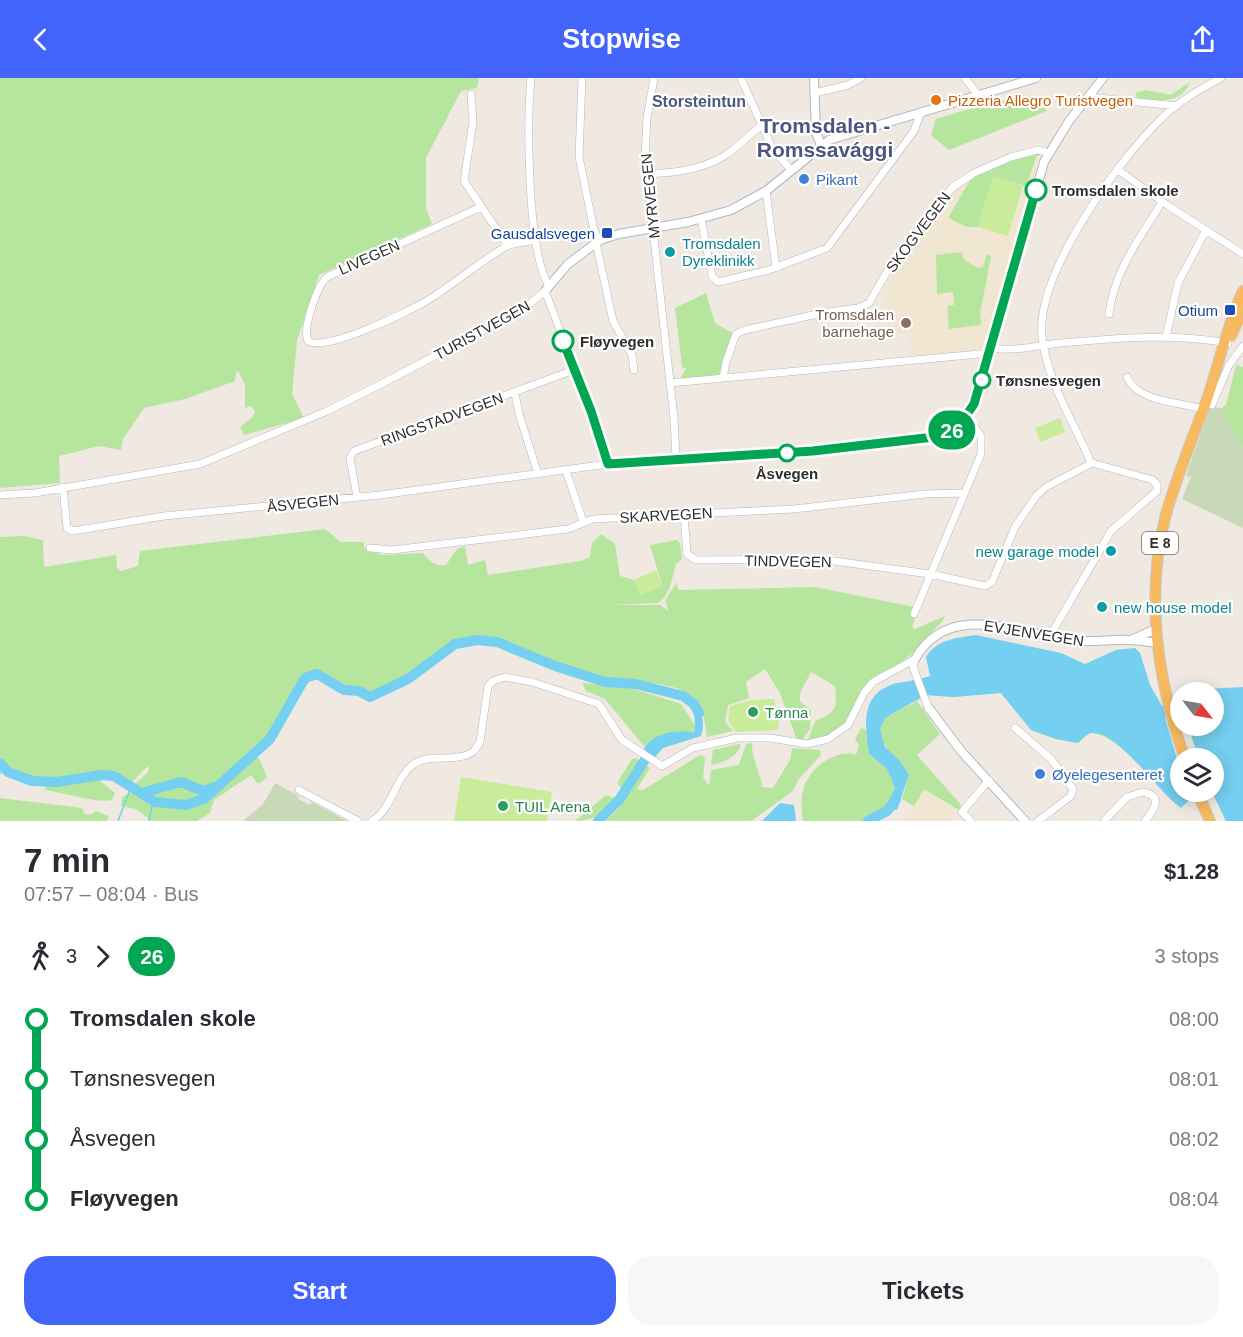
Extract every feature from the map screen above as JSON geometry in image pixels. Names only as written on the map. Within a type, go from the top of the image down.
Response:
[{"type":"highway","name":"E 8","points":[[1181,748],[1172,719],[1157,643],[1155,578],[1162,534],[1172,496],[1208,407],[1222,341],[1243,291]]},
{"type":"highway","name":"E 8","points":[[1222,341],[1243,310]]},
{"type":"highway","points":[[1201,802],[1210,821]]},
{"type":"street","points":[[531,78],[529,134],[536,240],[547,288],[608,464]]},
{"type":"street","points":[[582,78],[579,157],[613,321],[630,351],[634,370]]},
{"type":"street","name":"MYRVEGEN","points":[[654,78],[645,135],[647,174],[676,458]]},
{"type":"street","points":[[741,78],[772,148],[791,170]]},
{"type":"street","points":[[814,78],[816,133],[821,145]]},
{"type":"street","points":[[815,93],[861,78]]},
{"type":"street","points":[[965,78],[978,95]]},
{"type":"street","name":"TURISTVEGEN","points":[[0,495],[21,495],[195,465],[226,454],[327,411],[521,311],[547,288],[568,264],[597,242],[619,234],[701,219],[731,210],[766,191],[821,145],[1036,78]]},
{"type":"street","points":[[914,614],[982,446],[980,433],[967,416],[974,404],[991,351],[1014,266],[1049,153],[1104,78]]},
{"type":"street","points":[[1205,87],[1210,78]]},
{"type":"street","points":[[1091,463],[1056,388],[1044,345],[1044,318],[1055,278],[1085,216],[1117,169],[1158,121],[1185,100],[1221,78]]},
{"type":"street","points":[[471,94],[473,122],[464,179],[508,246],[536,240]]},
{"type":"street","points":[[1088,97],[1177,106]]},
{"type":"street","points":[[701,219],[715,281],[722,282],[776,268],[830,246],[914,131],[921,112]]},
{"type":"street","points":[[647,174],[684,171],[715,160],[727,154],[761,126]]},
{"type":"street","name":"SKOGVEGEN","points":[[723,378],[736,334],[745,330],[858,308],[869,303],[892,263],[953,187],[977,172],[1011,157],[1038,150],[1049,153]]},
{"type":"street","points":[[1117,169],[1162,202],[1243,253]]},
{"type":"street","points":[[766,191],[776,268]]},
{"type":"street","points":[[1108,314],[1115,286],[1130,252],[1162,202]]},
{"type":"street","name":"LIVEGEN","points":[[481,207],[327,277],[318,290],[305,332],[306,339],[313,344],[327,343],[421,303],[508,246]]},
{"type":"street","points":[[1166,338],[1178,283],[1206,230]]},
{"type":"street","points":[[670,383],[1113,338],[1222,341]]},
{"type":"street","points":[[1127,376],[1131,386],[1138,392],[1208,407],[1229,364],[1243,346]]},
{"type":"street","name":"RINGSTADVEGEN","points":[[357,497],[350,459],[354,451],[574,370]]},
{"type":"street","points":[[515,393],[519,414],[538,474]]},
{"type":"street","name":"ÅSVEGEN","points":[[63,487],[65,521],[67,528],[72,531],[170,515],[357,497],[608,464],[813,451],[934,437],[954,429],[967,416]]},
{"type":"street","points":[[930,574],[977,585],[990,584],[1015,527],[1036,496],[1046,487],[1091,463],[1153,480],[1158,489],[1111,531],[1050,636]]},
{"type":"street","points":[[566,471],[583,521]]},
{"type":"street","name":"SKARVEGEN","points":[[370,548],[399,549],[568,529],[583,521],[807,508],[917,495],[964,493]]},
{"type":"street","name":"TINDVEGEN","points":[[684,515],[687,554],[696,560],[819,559],[930,574]]},
{"type":"street","name":"EVJENVEGEN","points":[[915,659],[926,644],[939,634],[967,625],[993,624],[1088,642],[1131,640],[1157,643]]},
{"type":"street","name":"EVJENVEGEN","points":[[1131,640],[1156,629]]},
{"type":"street","points":[[915,659],[913,667],[928,707],[961,751],[1025,821]]},
{"type":"street","points":[[372,821],[382,813],[403,776],[413,764],[474,751],[480,738],[487,690],[493,681],[499,678],[532,682],[599,704],[622,740],[654,763],[664,765],[693,748],[737,738],[770,738],[807,744],[828,739],[848,725],[864,693],[873,682],[915,659]]},
{"type":"street","points":[[1015,728],[1051,759],[1072,788],[1071,796],[1038,821]]},
{"type":"street","points":[[970,821],[962,812],[988,780]]},
{"type":"street","points":[[300,790],[358,821]]},
{"type":"street","points":[[1105,820],[1127,798],[1143,792],[1152,795],[1156,805],[1145,821]]},
{"type":"shaded area","name":"Tromsdalen skole","points":[[1040,153],[988,344],[984,348],[912,360],[908,332],[889,335],[884,293],[897,266],[905,256],[915,256],[915,233],[966,178]]},
{"type":"shaded area","points":[[924,789],[959,810],[950,821],[907,821],[915,799]]},
{"type":"green space","points":[[0,78],[479,78],[477,88],[461,91],[426,158],[426,208],[432,224],[319,275],[297,341],[292,394],[304,418],[244,435],[240,427],[252,418],[255,412],[251,406],[245,408],[245,384],[238,371],[235,381],[185,399],[144,408],[123,439],[121,450],[99,446],[59,456],[60,483],[0,488]]},
{"type":"green space","points":[[1190,82],[1180,95],[1173,99],[1131,98],[1137,98],[1136,93],[1131,94],[1146,90],[1171,95]]},
{"type":"green space","points":[[1037,100],[1047,111],[949,150],[931,135],[936,119],[995,101]]},
{"type":"green space","points":[[1038,152],[1026,186],[993,177],[978,227],[967,227],[948,218],[972,177],[1007,161]]},
{"type":"green space","points":[[993,176],[1023,186],[1008,236],[978,227]]},
{"type":"green space","points":[[962,252],[963,259],[978,268],[983,267],[987,254],[991,256],[980,313],[981,325],[949,329],[947,306],[954,305],[953,292],[937,294],[936,255]]},
{"type":"green space","points":[[706,293],[715,323],[734,334],[721,376],[679,381],[686,368],[682,367],[675,308]]},
{"type":"green space","points":[[1236,365],[1243,367],[1243,448],[1222,408],[1226,405]]},
{"type":"green space","points":[[1210,407],[1222,408],[1243,448],[1243,528],[1182,499],[1191,477],[1186,476]]},
{"type":"green space","points":[[1060,418],[1065,432],[1040,442],[1035,428]]},
{"type":"green space","points":[[325,529],[341,542],[363,542],[365,548],[382,555],[423,553],[430,561],[439,565],[446,565],[458,548],[465,547],[468,565],[485,560],[488,575],[581,561],[590,557],[592,543],[601,534],[615,544],[620,576],[634,580],[641,595],[662,585],[650,545],[677,540],[680,543],[682,559],[676,564],[666,595],[658,603],[609,605],[660,605],[669,611],[665,601],[676,583],[679,590],[815,587],[919,608],[912,627],[915,629],[945,616],[908,657],[867,683],[841,728],[834,734],[823,738],[808,740],[815,721],[832,712],[836,700],[835,686],[811,672],[800,693],[800,701],[811,711],[810,729],[798,743],[780,693],[765,669],[746,682],[749,698],[728,705],[725,722],[733,731],[707,737],[704,719],[696,701],[678,689],[590,674],[515,647],[479,640],[456,643],[435,656],[410,677],[370,697],[359,691],[344,690],[316,674],[305,678],[270,739],[253,754],[260,760],[267,778],[258,784],[251,775],[214,800],[210,813],[197,821],[152,821],[136,809],[121,806],[122,797],[135,791],[135,784],[149,771],[148,766],[130,784],[122,779],[99,774],[41,782],[27,780],[13,775],[0,764],[0,537],[24,536],[43,540],[44,567],[116,555],[117,568],[121,571],[138,566],[140,551]]},
{"type":"green space","points":[[656,570],[662,586],[641,595],[634,580]]},
{"type":"green space","points":[[946,670],[1170,755],[1170,798],[1125,751],[1101,735],[1090,733],[1078,743],[1056,739],[1031,730],[1001,693],[953,697],[926,695],[917,701],[914,691]]},
{"type":"green space","points":[[582,683],[634,689],[681,704],[695,725],[694,733],[654,738],[644,746],[605,699],[586,691]]},
{"type":"green space","name":"Tønna","points":[[774,699],[779,719],[778,730],[736,732],[728,721],[730,706],[752,700]]},
{"type":"green space","points":[[917,701],[940,734],[917,755],[961,805],[959,810],[924,789],[914,806],[902,799],[909,775],[887,748],[880,729],[885,718]]},
{"type":"green space","points":[[861,728],[866,730],[869,754],[887,769],[895,788],[884,810],[862,821],[803,821],[802,796],[807,780],[818,767],[832,757],[840,754],[856,755],[859,745],[855,739]]},
{"type":"green space","points":[[752,743],[753,756],[762,787],[773,788],[790,760],[792,748],[820,750],[821,755],[798,780],[793,791],[751,821],[606,821],[620,807],[626,794],[617,783],[632,759],[636,758],[650,768],[637,789],[643,790],[700,755],[705,757],[703,777],[709,786],[711,770],[739,765],[746,744]]},
{"type":"green space","points":[[741,745],[733,756],[711,765],[713,750]]},
{"type":"green space","name":"TUIL Arena","points":[[461,777],[552,792],[547,821],[454,821]]},
{"type":"green space","points":[[98,779],[115,793],[112,800],[90,799],[45,790],[46,785],[71,785],[85,780]]},
{"type":"green space","points":[[275,783],[299,796],[298,799],[310,805],[312,802],[347,821],[243,821],[263,804]]},
{"type":"green space","points":[[606,795],[617,799],[599,815],[575,821]]},
{"type":"green space","points":[[0,798],[82,808],[85,814],[91,815],[96,811],[109,816],[107,821],[0,821]]},
{"type":"green space","points":[[1174,802],[1187,802],[1180,807]]},
{"type":"water","points":[[976,635],[1061,653],[1085,664],[1116,650],[1135,648],[1140,653],[1150,685],[1162,706],[1170,704],[1170,717],[1165,718],[1174,748],[1170,748],[1170,798],[1127,753],[1104,736],[1091,733],[1078,743],[1056,739],[1031,730],[1001,693],[953,697],[926,695],[885,718],[880,729],[885,747],[899,760],[909,775],[897,810],[884,810],[895,788],[887,769],[869,754],[866,722],[870,702],[885,688],[930,676],[926,657],[936,646]]},
{"type":"water","points":[[1243,687],[1243,821],[1226,821],[1217,802],[1224,802],[1224,748],[1195,748],[1191,736],[1224,736],[1224,688]]},
{"type":"water","points":[[683,696],[700,713],[703,723],[701,736],[663,748],[655,757],[644,749],[653,739],[666,733],[694,733],[693,713]]},
{"type":"water","points":[[1174,802],[1187,802],[1181,808]]},
{"type":"water","points":[[780,803],[794,805],[796,821],[762,821]]},
{"type":"waterway","points":[[0,763],[8,772],[32,781],[56,782],[102,775],[114,776],[155,802],[186,805],[204,799],[270,739],[305,678],[317,674],[344,690],[359,691],[370,697],[408,679],[455,644],[477,640],[497,642],[555,666],[605,682],[636,684],[683,696],[694,704],[699,713]]},
{"type":"waterway","points":[[598,821],[619,800],[652,749]]},
{"type":"waterway","points":[[0,773],[5,768]]},
{"type":"waterway","points":[[141,793],[181,782],[203,791],[214,787]]},
{"type":"waterway","points":[[118,821],[131,787]]},
{"type":"waterway","points":[[868,821],[887,811],[896,799]]},
{"type":"waterway","points":[[149,821],[153,801]]},
{"type":"bus line","name":"26","points":[[563,341],[591,411],[608,464],[813,451],[937,437],[961,423],[974,404],[1036,190]]},
{"type":"place","name":"Pizzeria Allegro Turistvegen","points":[[936,100]]},
{"type":"place","name":"Pikant","points":[[804,179]]},
{"type":"place","name":"Tromsdalen skole","points":[[1036,190]]},
{"type":"place","name":"Gausdalsvegen","points":[[607,233]]},
{"type":"place","name":"Tromsdalen Dyreklinikk","points":[[670,252]]},
{"type":"place","name":"Otium","points":[[1230,310]]},
{"type":"place","name":"Tromsdalen barnehage","points":[[906,323]]},
{"type":"place","name":"Fløyvegen","points":[[563,341]]},
{"type":"place","name":"Tønsnesvegen","points":[[982,380]]},
{"type":"place","name":"Åsvegen","points":[[787,453]]},
{"type":"place","name":"new garage model","points":[[1111,551]]},
{"type":"place","name":"new house model","points":[[1102,607]]},
{"type":"place","name":"Tønna","points":[[753,712]]},
{"type":"place","name":"Øyelegesenteret","points":[[1040,774]]},
{"type":"place","name":"TUIL Arena","points":[[503,806]]},
{"type":"district","name":"Storsteintun","points":[[699,101]]},
{"type":"district","name":"Tromsdalen - Romssavággi","points":[[825,137]]}]
